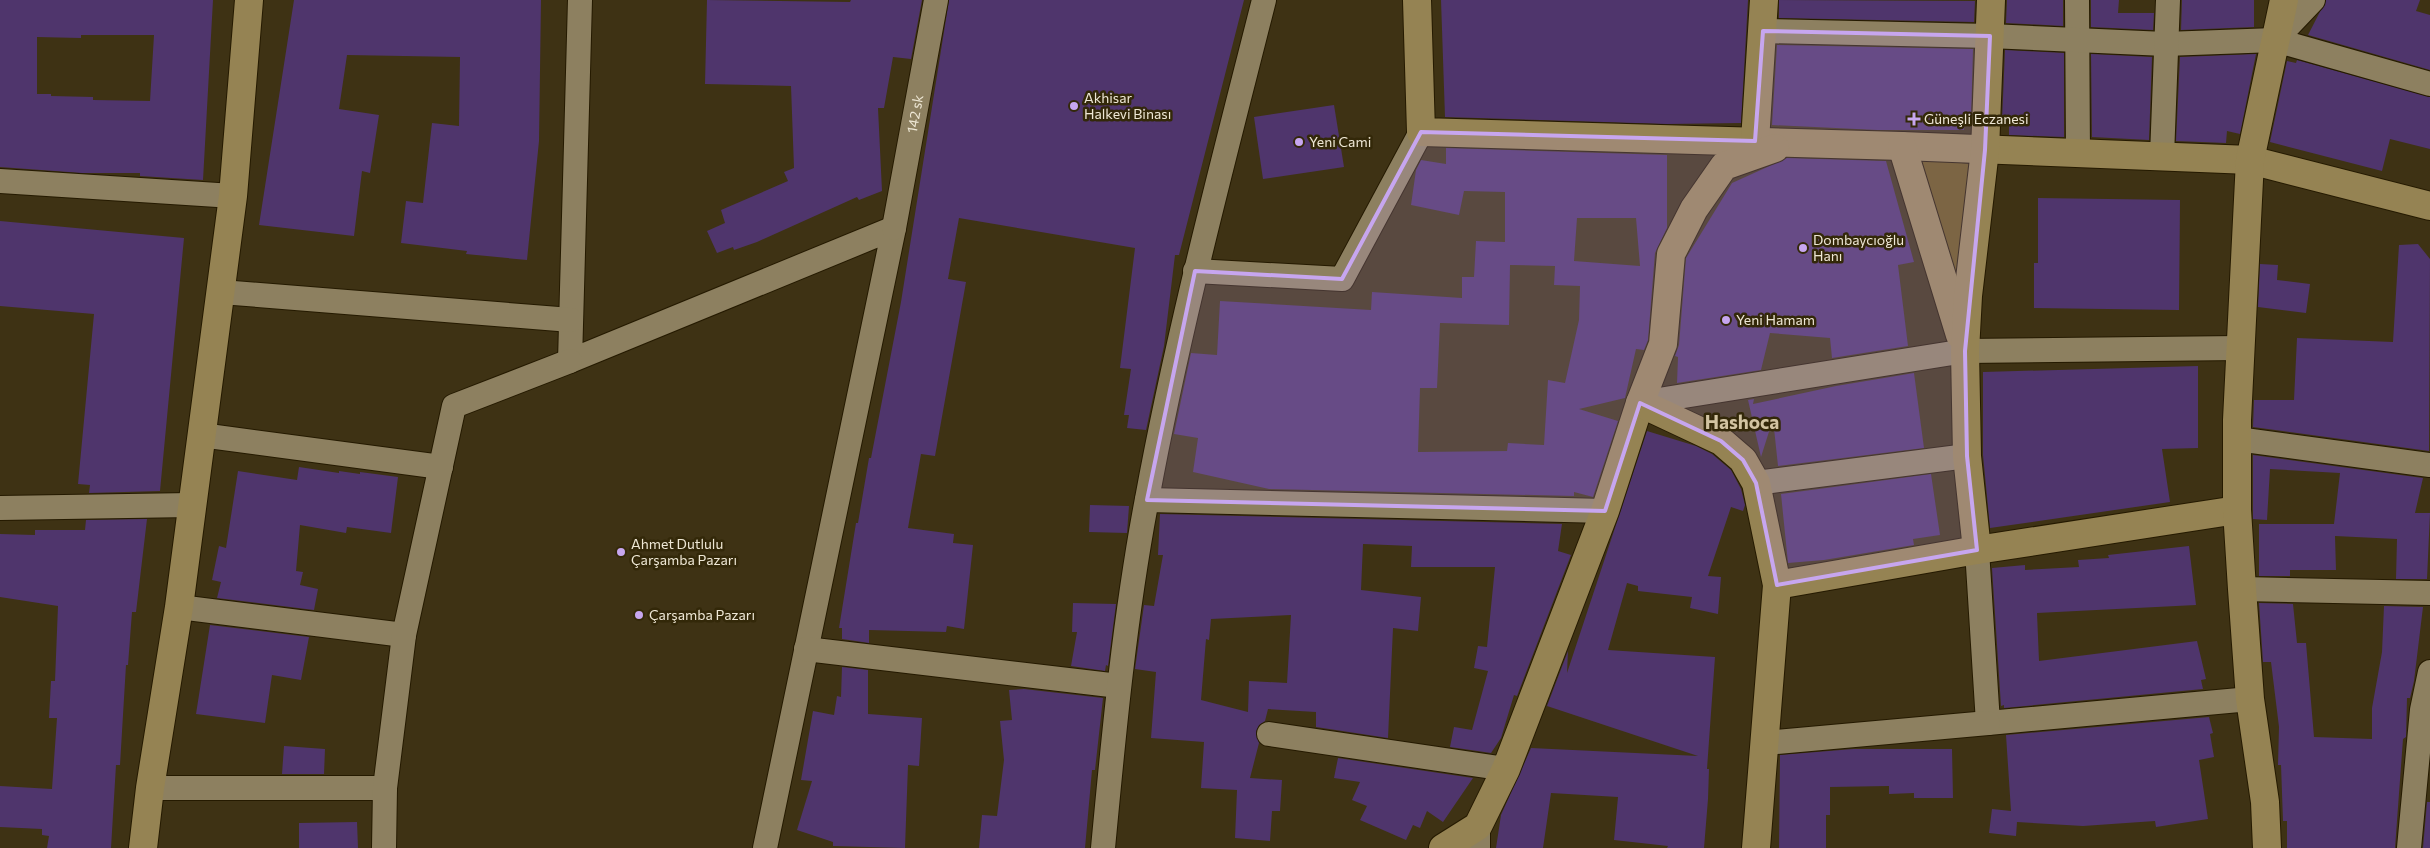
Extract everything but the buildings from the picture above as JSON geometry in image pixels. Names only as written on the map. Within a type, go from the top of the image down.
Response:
[{"type":"street","points":[[143,848],[150,788],[179,607],[233,196],[249,0]]},
{"type":"street","points":[[570,361],[580,0]]},
{"type":"street","name":"142 sk","points":[[765,848],[894,228],[936,0]]},
{"type":"street","points":[[1103,848],[1119,686],[1147,500],[1195,271],[1264,0]]},
{"type":"street","points":[[1195,271],[1342,279],[1421,132],[1417,0]]},
{"type":"street","points":[[1755,142],[1764,0]]},
{"type":"street","points":[[1988,723],[1977,550],[1967,456],[1965,351],[1968,296],[1985,150],[1991,0]]},
{"type":"street","points":[[2077,0],[2078,153]]},
{"type":"street","points":[[2162,156],[2168,0]]},
{"type":"street","points":[[2267,848],[2265,802],[2250,699],[2237,510],[2237,439],[2250,160],[2284,0]]},
{"type":"street","points":[[2275,40],[2313,0]]},
{"type":"street","points":[[1763,31],[1990,36],[2165,44],[2275,40],[2430,84]]},
{"type":"street","points":[[1421,132],[1902,146],[2250,160],[2430,206]]},
{"type":"street","points":[[1443,848],[1478,837],[1506,769],[1588,548],[1604,511],[1640,403],[1663,344],[1672,254],[1694,209],[1724,166],[1787,143]]},
{"type":"street","points":[[1902,146],[1965,351]]},
{"type":"street","points":[[0,181],[233,196]]},
{"type":"street","points":[[384,848],[386,788],[404,634],[454,406],[570,361],[894,228]]},
{"type":"street","points":[[220,292],[571,320]]},
{"type":"street","points":[[1640,403],[1965,351],[2240,348]]},
{"type":"street","points":[[1640,403],[1721,441],[1743,460],[1756,483],[1777,585],[1756,848]]},
{"type":"street","points":[[201,435],[441,467]]},
{"type":"street","points":[[2237,439],[2430,464]]},
{"type":"street","points":[[1756,483],[1967,456]]},
{"type":"street","points":[[1147,500],[1604,511]]},
{"type":"street","points":[[0,508],[192,505]]},
{"type":"street","points":[[1777,585],[1977,550],[2237,510]]},
{"type":"street","points":[[2242,589],[2430,593]]},
{"type":"street","points":[[179,607],[404,634]]},
{"type":"street","points":[[806,649],[1119,686]]},
{"type":"street","points":[[2409,848],[2422,710],[2430,672]]},
{"type":"street","points":[[1764,743],[2250,699]]},
{"type":"street","points":[[1269,734],[1506,769]]},
{"type":"street","points":[[150,788],[386,788]]},
{"type":"highlighted area","points":[[1763,31],[1990,36],[1985,150],[1965,351],[1967,456],[1977,550],[1777,585],[1756,483],[1743,460],[1721,441],[1640,403],[1605,511],[1147,500],[1195,271],[1342,279],[1421,132],[1755,141]]},
{"type":"shaded area","points":[[1918,158],[1970,164],[1961,296]]},
{"type":"place","name":"Akhisar Halkevi Binası","points":[[1074,106]]},
{"type":"place","name":"Güneşli Eczanesi","points":[[1914,119]]},
{"type":"place","name":"Yeni Cami","points":[[1299,142]]},
{"type":"place","name":"Dombaycıoğlu Hanı","points":[[1803,248]]},
{"type":"place","name":"Yeni Hamam","points":[[1726,320]]},
{"type":"place","name":"Ahmet Dutlulu Çarşamba Pazarı","points":[[621,552]]},
{"type":"place","name":"Çarşamba Pazarı","points":[[639,615]]},
{"type":"district","name":"Hashoca","points":[[1742,422]]}]
